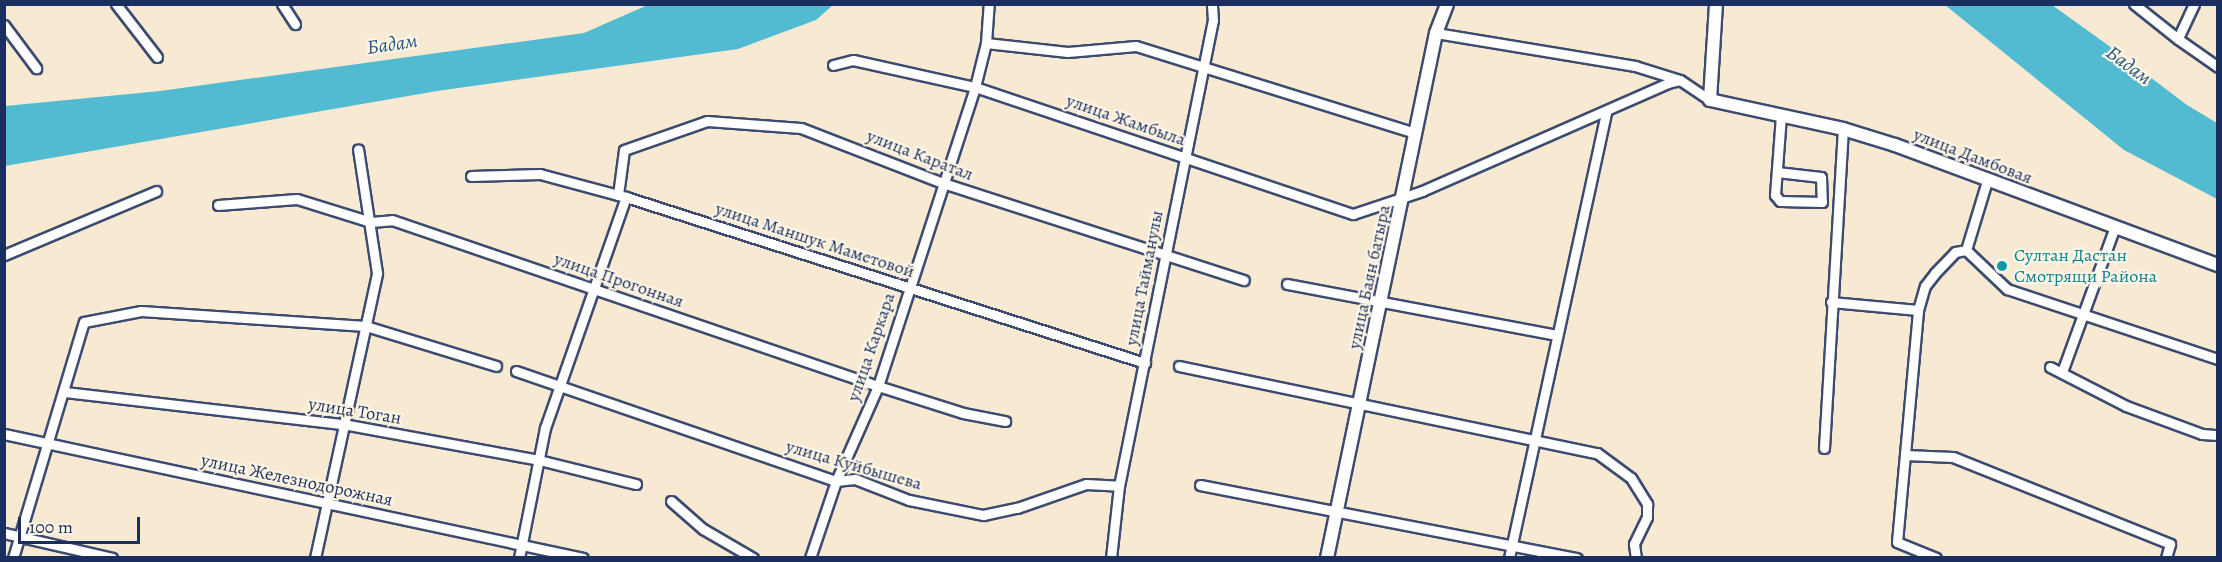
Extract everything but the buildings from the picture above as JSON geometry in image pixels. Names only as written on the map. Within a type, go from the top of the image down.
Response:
[{"type":"street","points":[[116,4],[158,57]]},
{"type":"street","points":[[282,4],[295,24]]},
{"type":"street","name":"улица Каркара","points":[[810,558],[836,481],[878,386],[975,87],[986,43],[989,4]]},
{"type":"street","name":"улица Тайманулы","points":[[1111,558],[1119,486],[1145,363],[1183,157],[1213,20],[1212,4]]},
{"type":"street","name":"улица Баян батыра","points":[[1327,558],[1404,197],[1436,33],[1447,4]]},
{"type":"street","points":[[1710,100],[1716,4]]},
{"type":"street","points":[[2134,4],[2217,67]]},
{"type":"street","points":[[2178,39],[2194,4]]},
{"type":"street","points":[[4,25],[36,68]]},
{"type":"street","points":[[1436,33],[1635,66],[1680,80],[1710,100]]},
{"type":"street","points":[[986,43],[1068,52],[1136,46],[1203,64],[1415,133]]},
{"type":"street","name":"улица Жамбыла","points":[[833,65],[853,60],[975,87],[1353,213],[1404,197],[1680,80]]},
{"type":"street","name":"улица Дамбовая","points":[[1710,100],[1843,129],[2217,265]]},
{"type":"street","points":[[1509,558],[1510,544],[1606,112]]},
{"type":"street","points":[[1777,172],[1821,177],[1822,202],[1780,201],[1775,195],[1781,116]]},
{"type":"street","name":"улица Каратал","points":[[622,196],[624,150],[707,121],[801,128],[943,183],[1165,257],[1244,280]]},
{"type":"street","points":[[1824,448],[1843,129]]},
{"type":"street","points":[[315,558],[377,273],[358,149]]},
{"type":"street","name":"улица Маншук Маметовой","points":[[471,176],[540,174],[622,196],[1145,363]]},
{"type":"street","points":[[1966,250],[1987,181]]},
{"type":"street","points":[[4,255],[156,191]]},
{"type":"street","points":[[519,558],[539,460],[561,383],[596,289],[622,196]]},
{"type":"street","name":"улица Прогонная","points":[[218,205],[297,199],[371,222],[392,220],[878,386],[963,413],[1005,421]]},
{"type":"street","points":[[2062,372],[2114,229]]},
{"type":"street","points":[[1936,558],[1897,542],[1918,310],[1925,286],[1935,273],[1955,252],[1966,250]]},
{"type":"street","points":[[1966,250],[2007,289],[2217,359]]},
{"type":"street","points":[[1287,284],[1556,335]]},
{"type":"street","points":[[1831,302],[1918,310]]},
{"type":"street","points":[[13,558],[44,444],[65,392],[84,322],[141,311],[366,326],[496,366]]},
{"type":"street","points":[[1179,366],[1597,453],[1631,478],[1647,504],[1647,516],[1634,544],[1636,558]]},
{"type":"street","points":[[2050,368],[2126,406],[2202,434],[2217,435]]},
{"type":"street","name":"улица Куйбышева","points":[[516,371],[561,383],[836,481],[855,479],[909,500],[983,515],[1017,508],[1086,484],[1119,486]]},
{"type":"street","name":"улица Тоган","points":[[65,392],[343,424],[539,460],[636,484]]},
{"type":"street","name":"улица Железнодорожная","points":[[4,434],[522,543],[583,558]]},
{"type":"street","points":[[1905,454],[1953,457],[2170,544],[2166,558]]},
{"type":"street","points":[[1200,485],[1577,558]]},
{"type":"street","points":[[671,501],[703,529],[753,558]]},
{"type":"street","points":[[4,533],[112,558]]},
{"type":"water","points":[[650,4],[833,5],[816,20],[738,49],[437,91],[5,166],[5,106],[160,91],[584,33]]},
{"type":"water","name":"Бадам","points":[[1945,5],[2052,5],[2187,105],[2217,123],[2217,199],[2124,150]]},
{"type":"place","name":"Султан Дастан Смотрящи Района","points":[[2002,266]]}]
